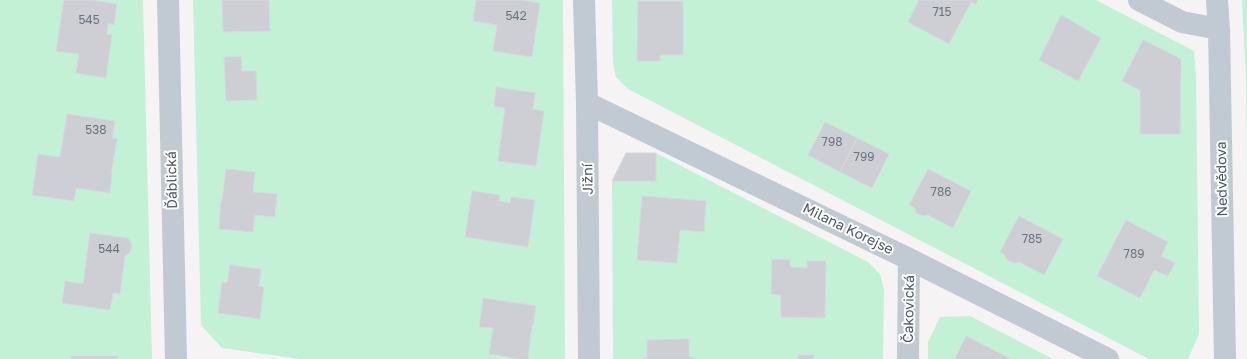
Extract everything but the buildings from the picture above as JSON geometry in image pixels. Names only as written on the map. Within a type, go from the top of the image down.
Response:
[{"type":"street","name":"Ďáblická","points":[[168,0],[176,359]]},
{"type":"street","name":"Jižní","points":[[584,0],[587,103],[589,359]]},
{"type":"street","points":[[1139,0],[1182,22],[1219,29]]},
{"type":"street","name":"Nedvědova","points":[[1217,0],[1219,29],[1225,359]]},
{"type":"street","name":"Milana Korejse","points":[[587,103],[909,259],[1108,359]]},
{"type":"street","name":"Čakovická","points":[[908,359],[909,259]]},
{"type":"green space","points":[[0,0],[143,0],[152,359],[0,359]]},
{"type":"green space","points":[[193,0],[563,0],[565,359],[300,359],[222,348],[201,325]]},
{"type":"green space","points":[[612,0],[1096,0],[1194,51],[1196,76],[1199,334],[1188,359],[1149,359],[628,89],[616,77],[613,63]]},
{"type":"green space","points":[[1242,0],[1247,0],[1247,180],[1246,77]]},
{"type":"green space","points":[[656,153],[868,262],[880,274],[884,290],[883,359],[613,359],[612,181],[656,181]]},
{"type":"green space","points":[[970,316],[1053,359],[928,359],[928,342],[940,317]]}]
